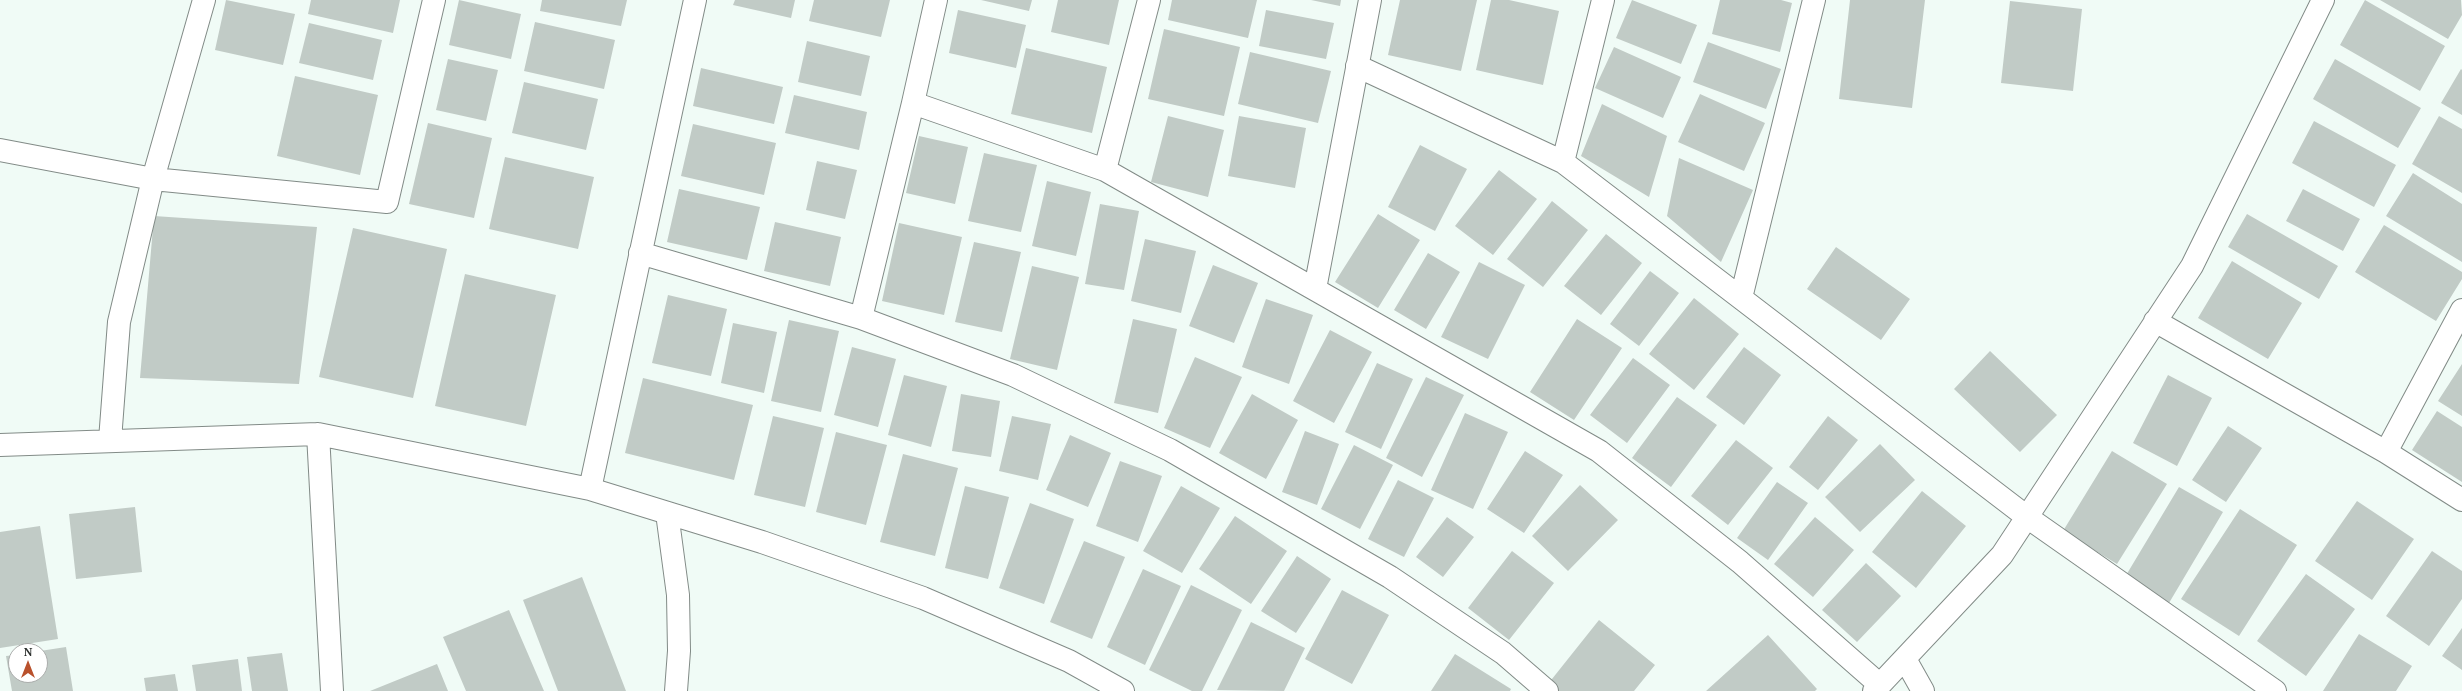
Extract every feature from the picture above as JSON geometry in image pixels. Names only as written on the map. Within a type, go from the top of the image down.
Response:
[{"type":"street","points":[[110,440],[119,322],[153,179],[204,0]]},
{"type":"street","points":[[0,150],[153,179],[387,202],[434,0]]},
{"type":"street","points":[[590,489],[695,0]]},
{"type":"street","points":[[861,318],[913,103],[936,0]]},
{"type":"street","points":[[1105,170],[1149,0]]},
{"type":"street","points":[[1315,289],[1370,0]]},
{"type":"street","points":[[1563,162],[1603,0]]},
{"type":"street","points":[[1741,298],[1814,0]]},
{"type":"street","points":[[913,103],[1105,170],[1599,451],[1740,562],[1877,688],[2002,555],[2192,266],[2323,0]]},
{"type":"street","points":[[1357,66],[1563,162],[2027,517],[2275,691]]},
{"type":"street","points":[[640,253],[861,318],[1013,375],[1170,450],[1390,577],[1503,653],[1548,691]]},
{"type":"street","points":[[2386,452],[2462,310]]},
{"type":"street","points":[[2155,321],[2386,452],[2462,500]]},
{"type":"street","points":[[318,434],[332,691]]},
{"type":"street","points":[[0,445],[318,434],[590,489],[762,542],[923,598],[1069,661],[1123,691]]},
{"type":"street","points":[[668,513],[678,595],[679,651],[676,691]]},
{"type":"street","points":[[1905,659],[1923,691]]},
{"type":"building","points":[[226,0],[295,14],[283,65],[215,50]]},
{"type":"building","points":[[311,0],[400,0],[393,33],[308,14]]},
{"type":"building","points":[[459,0],[521,14],[511,59],[449,45]]},
{"type":"building","points":[[542,0],[627,0],[621,26],[540,11]]},
{"type":"building","points":[[735,0],[795,0],[791,18],[733,5]]},
{"type":"building","points":[[814,0],[890,0],[881,37],[809,21]]},
{"type":"building","points":[[981,0],[1032,0],[1029,11]]},
{"type":"building","points":[[1058,0],[1119,0],[1109,45],[1051,32]]},
{"type":"building","points":[[1172,0],[1257,0],[1248,38],[1168,20]]},
{"type":"building","points":[[1311,0],[1341,0],[1340,6]]},
{"type":"building","points":[[1400,0],[1477,0],[1461,71],[1388,55]]},
{"type":"building","points":[[1491,0],[1509,0],[1559,11],[1543,85],[1476,70]]},
{"type":"building","points":[[1632,0],[1697,25],[1681,64],[1616,38]]},
{"type":"building","points":[[1720,0],[1781,0],[1792,3],[1780,52],[1712,34]]},
{"type":"building","points":[[1850,0],[1925,0],[1912,108],[1839,99]]},
{"type":"building","points":[[2365,0],[2445,46],[2420,91],[2340,45]]},
{"type":"building","points":[[2380,0],[2461,0],[2462,15],[2448,39]]},
{"type":"building","points":[[2010,1],[2082,9],[2073,91],[2001,83]]},
{"type":"building","points":[[958,10],[1026,25],[1016,68],[949,53]]},
{"type":"building","points":[[1266,10],[1334,23],[1326,59],[1259,46]]},
{"type":"building","points":[[535,22],[615,40],[604,89],[524,71]]},
{"type":"building","points":[[309,23],[382,40],[373,80],[299,63]]},
{"type":"building","points":[[1164,29],[1240,47],[1224,116],[1148,99]]},
{"type":"building","points":[[807,41],[870,56],[861,96],[798,82]]},
{"type":"building","points":[[1708,42],[1781,69],[1766,109],[1693,82]]},
{"type":"building","points":[[1614,47],[1681,77],[1663,118],[1595,88]]},
{"type":"building","points":[[1026,48],[1107,67],[1092,133],[1011,114]]},
{"type":"building","points":[[1250,52],[1331,71],[1318,123],[1238,104]]},
{"type":"building","points":[[448,59],[498,70],[486,121],[436,110]]},
{"type":"building","points":[[2335,59],[2421,108],[2398,148],[2313,99]]},
{"type":"building","points":[[701,68],[783,87],[774,124],[693,106]]},
{"type":"building","points":[[2461,69],[2462,70],[2462,115],[2441,103]]},
{"type":"building","points":[[295,76],[378,95],[360,175],[277,156]]},
{"type":"building","points":[[524,82],[598,99],[586,150],[512,133]]},
{"type":"building","points":[[1700,94],[1765,123],[1744,171],[1678,142]]},
{"type":"building","points":[[794,95],[867,112],[859,150],[785,133]]},
{"type":"building","points":[[1602,104],[1667,136],[1649,197],[1581,156]]},
{"type":"building","points":[[1168,116],[1224,130],[1208,197],[1151,182]]},
{"type":"building","points":[[1239,116],[1306,128],[1295,188],[1228,176]]},
{"type":"building","points":[[2439,116],[2462,129],[2462,193],[2412,164]]},
{"type":"building","points":[[2314,121],[2396,165],[2374,207],[2292,163]]},
{"type":"building","points":[[428,123],[492,138],[474,218],[409,204]]},
{"type":"building","points":[[693,124],[776,143],[764,195],[681,176]]},
{"type":"building","points":[[919,136],[968,147],[955,204],[906,193]]},
{"type":"building","points":[[1420,145],[1467,169],[1435,231],[1388,207]]},
{"type":"building","points":[[984,153],[1037,165],[1021,232],[968,221]]},
{"type":"building","points":[[505,157],[594,177],[578,249],[489,229]]},
{"type":"building","points":[[1679,158],[1753,190],[1721,262],[1667,216]]},
{"type":"building","points":[[817,161],[857,170],[845,219],[806,210]]},
{"type":"building","points":[[1499,170],[1537,199],[1493,255],[1455,226]]},
{"type":"building","points":[[2413,173],[2462,204],[2462,262],[2386,216]]},
{"type":"building","points":[[1047,181],[1091,192],[1076,256],[1032,246]]},
{"type":"building","points":[[679,189],[760,207],[747,260],[667,242]]},
{"type":"building","points":[[2303,189],[2360,219],[2343,251],[2286,221]]},
{"type":"building","points":[[1552,201],[1588,230],[1543,287],[1507,259]]},
{"type":"building","points":[[1100,204],[1139,211],[1124,290],[1085,284]]},
{"type":"building","points":[[1378,214],[1420,240],[1378,308],[1335,282]]},
{"type":"building","points":[[2247,214],[2338,266],[2319,299],[2228,247]]},
{"type":"building","points":[[154,216],[317,227],[299,384],[140,378]]},
{"type":"building","points":[[775,222],[841,237],[830,286],[764,271]]},
{"type":"building","points":[[899,223],[962,237],[944,315],[882,301]]},
{"type":"building","points":[[2384,225],[2462,272],[2462,279],[2436,321],[2355,272]]},
{"type":"building","points":[[353,228],[447,249],[413,398],[319,377]]},
{"type":"building","points":[[1606,234],[1642,263],[1601,315],[1564,286]]},
{"type":"building","points":[[1145,239],[1196,251],[1181,313],[1131,301]]},
{"type":"building","points":[[974,242],[1021,252],[1002,332],[955,322]]},
{"type":"building","points":[[1836,247],[1910,299],[1881,340],[1807,289]]},
{"type":"building","points":[[1428,253],[1460,272],[1426,329],[1394,310]]},
{"type":"building","points":[[2232,261],[2302,303],[2268,359],[2198,318]]},
{"type":"building","points":[[1479,262],[1525,285],[1488,359],[1441,337]]},
{"type":"building","points":[[1213,265],[1258,283],[1234,343],[1189,326]]},
{"type":"building","points":[[1032,266],[1079,277],[1057,370],[1010,359]]},
{"type":"building","points":[[1650,271],[1679,293],[1639,346],[1610,324]]},
{"type":"building","points":[[465,274],[556,295],[526,426],[435,406]]},
{"type":"building","points":[[668,295],[727,309],[711,376],[652,363]]},
{"type":"building","points":[[1694,298],[1739,334],[1694,390],[1649,354]]},
{"type":"building","points":[[1266,299],[1313,315],[1289,384],[1242,367]]},
{"type":"building","points":[[1133,319],[1177,329],[1158,413],[1114,403]]},
{"type":"building","points":[[1577,319],[1622,348],[1574,420],[1530,392]]},
{"type":"building","points":[[789,320],[839,331],[821,412],[771,401]]},
{"type":"building","points":[[733,323],[777,332],[764,393],[721,383]]},
{"type":"building","points":[[1330,330],[1372,352],[1334,423],[1293,401]]},
{"type":"building","points":[[852,347],[896,359],[878,427],[834,415]]},
{"type":"building","points":[[1744,347],[1781,375],[1744,425],[1706,397]]},
{"type":"building","points":[[1990,351],[2057,415],[2020,452],[1954,389]]},
{"type":"building","points":[[1195,357],[1242,377],[1210,448],[1164,428]]},
{"type":"building","points":[[1633,358],[1670,385],[1627,443],[1590,415]]},
{"type":"building","points":[[1377,363],[1413,379],[1381,449],[1345,432]]},
{"type":"building","points":[[2462,364],[2462,416],[2438,401]]},
{"type":"building","points":[[904,375],[947,386],[931,447],[888,435]]},
{"type":"building","points":[[2168,375],[2212,398],[2177,466],[2133,443]]},
{"type":"building","points":[[1426,377],[1464,395],[1422,477],[1386,458]]},
{"type":"building","points":[[643,378],[753,405],[734,480],[625,453]]},
{"type":"building","points":[[961,394],[1000,401],[991,457],[952,451]]},
{"type":"building","points":[[1252,394],[1298,420],[1266,479],[1219,453]]},
{"type":"building","points":[[1677,397],[1717,425],[1671,487],[1632,458]]},
{"type":"building","points":[[2437,411],[2462,427],[2462,482],[2412,450]]},
{"type":"building","points":[[1465,413],[1508,432],[1473,509],[1431,490]]},
{"type":"building","points":[[773,416],[824,428],[805,507],[754,495]]},
{"type":"building","points":[[1012,416],[1051,424],[1038,480],[999,471]]},
{"type":"building","points":[[1828,416],[1858,440],[1818,490],[1789,467]]},
{"type":"building","points":[[2228,426],[2262,448],[2226,502],[2192,480]]},
{"type":"building","points":[[1305,431],[1339,444],[1317,505],[1282,492]]},
{"type":"building","points":[[836,432],[887,445],[866,525],[816,512]]},
{"type":"building","points":[[1070,435],[1111,453],[1088,507],[1046,490]]},
{"type":"building","points":[[1736,440],[1773,468],[1728,525],[1691,496]]},
{"type":"building","points":[[1880,444],[1915,480],[1860,532],[1825,497]]},
{"type":"building","points":[[1354,445],[1393,465],[1360,529],[1321,509]]},
{"type":"building","points":[[1525,451],[1563,475],[1524,533],[1487,509]]},
{"type":"building","points":[[2112,451],[2167,484],[2117,564],[2063,531]]},
{"type":"building","points":[[903,454],[958,468],[935,556],[880,542]]},
{"type":"building","points":[[1120,461],[1162,476],[1138,542],[1096,526]]},
{"type":"building","points":[[1398,480],[1434,498],[1404,557],[1368,539]]},
{"type":"building","points":[[1777,482],[1808,503],[1768,560],[1737,538]]},
{"type":"building","points":[[1580,485],[1618,520],[1568,571],[1532,536]]},
{"type":"building","points":[[965,486],[1009,497],[988,579],[945,568]]},
{"type":"building","points":[[1181,486],[1220,508],[1182,573],[1143,551]]},
{"type":"building","points":[[2179,487],[2223,512],[2169,603],[2125,577]]},
{"type":"building","points":[[1922,491],[1966,526],[1916,588],[1872,552]]},
{"type":"building","points":[[2357,501],[2414,539],[2372,600],[2315,561]]},
{"type":"building","points":[[1030,503],[1074,519],[1044,604],[999,588]]},
{"type":"building","points":[[135,507],[142,572],[76,579],[69,514]]},
{"type":"building","points":[[2240,509],[2297,545],[2239,636],[2181,599]]},
{"type":"building","points":[[1235,516],[1287,551],[1251,604],[1199,569]]},
{"type":"building","points":[[1447,517],[1474,537],[1443,577],[1416,557]]},
{"type":"building","points":[[1815,517],[1854,550],[1813,597],[1774,564]]},
{"type":"building","points":[[40,526],[58,639],[32,643],[8,643],[8,647],[0,648],[0,532]]},
{"type":"building","points":[[1084,541],[1125,557],[1092,639],[1050,622]]},
{"type":"building","points":[[1512,551],[1554,583],[1509,640],[1468,608]]},
{"type":"building","points":[[2432,551],[2462,571],[2462,599],[2429,646],[2386,616]]},
{"type":"building","points":[[1297,556],[1331,579],[1296,633],[1261,611]]},
{"type":"building","points":[[1866,563],[1901,596],[1857,642],[1822,610]]},
{"type":"building","points":[[1143,569],[1181,586],[1145,665],[1107,647]]},
{"type":"building","points":[[2306,574],[2355,609],[2306,676],[2257,641]]},
{"type":"building","points":[[582,577],[626,691],[558,691],[523,600]]},
{"type":"building","points":[[1191,585],[1242,610],[1202,691],[1192,691],[1149,670]]},
{"type":"building","points":[[1342,590],[1389,615],[1352,684],[1305,659]]},
{"type":"building","points":[[509,610],[544,691],[466,691],[443,637]]},
{"type":"building","points":[[1599,620],[1655,665],[1634,691],[1557,691],[1548,684]]},
{"type":"building","points":[[1251,622],[1305,648],[1284,691],[1217,690]]},
{"type":"building","points":[[2462,628],[2462,670],[2442,656]]},
{"type":"building","points":[[2359,634],[2412,666],[2396,691],[2323,691]]},
{"type":"building","points":[[1768,635],[1817,689],[1815,691],[1706,691]]},
{"type":"building","points":[[66,647],[73,691],[12,691],[11,683],[48,683],[48,650]]},
{"type":"building","points":[[282,653],[288,691],[252,691],[247,657]]},
{"type":"building","points":[[1455,654],[1511,689],[1510,691],[1431,691]]},
{"type":"building","points":[[6,656],[8,656],[8,668]]},
{"type":"building","points":[[238,659],[242,691],[196,691],[192,665]]},
{"type":"building","points":[[437,664],[448,691],[370,691]]},
{"type":"building","points":[[175,674],[178,691],[146,691],[144,678]]}]
